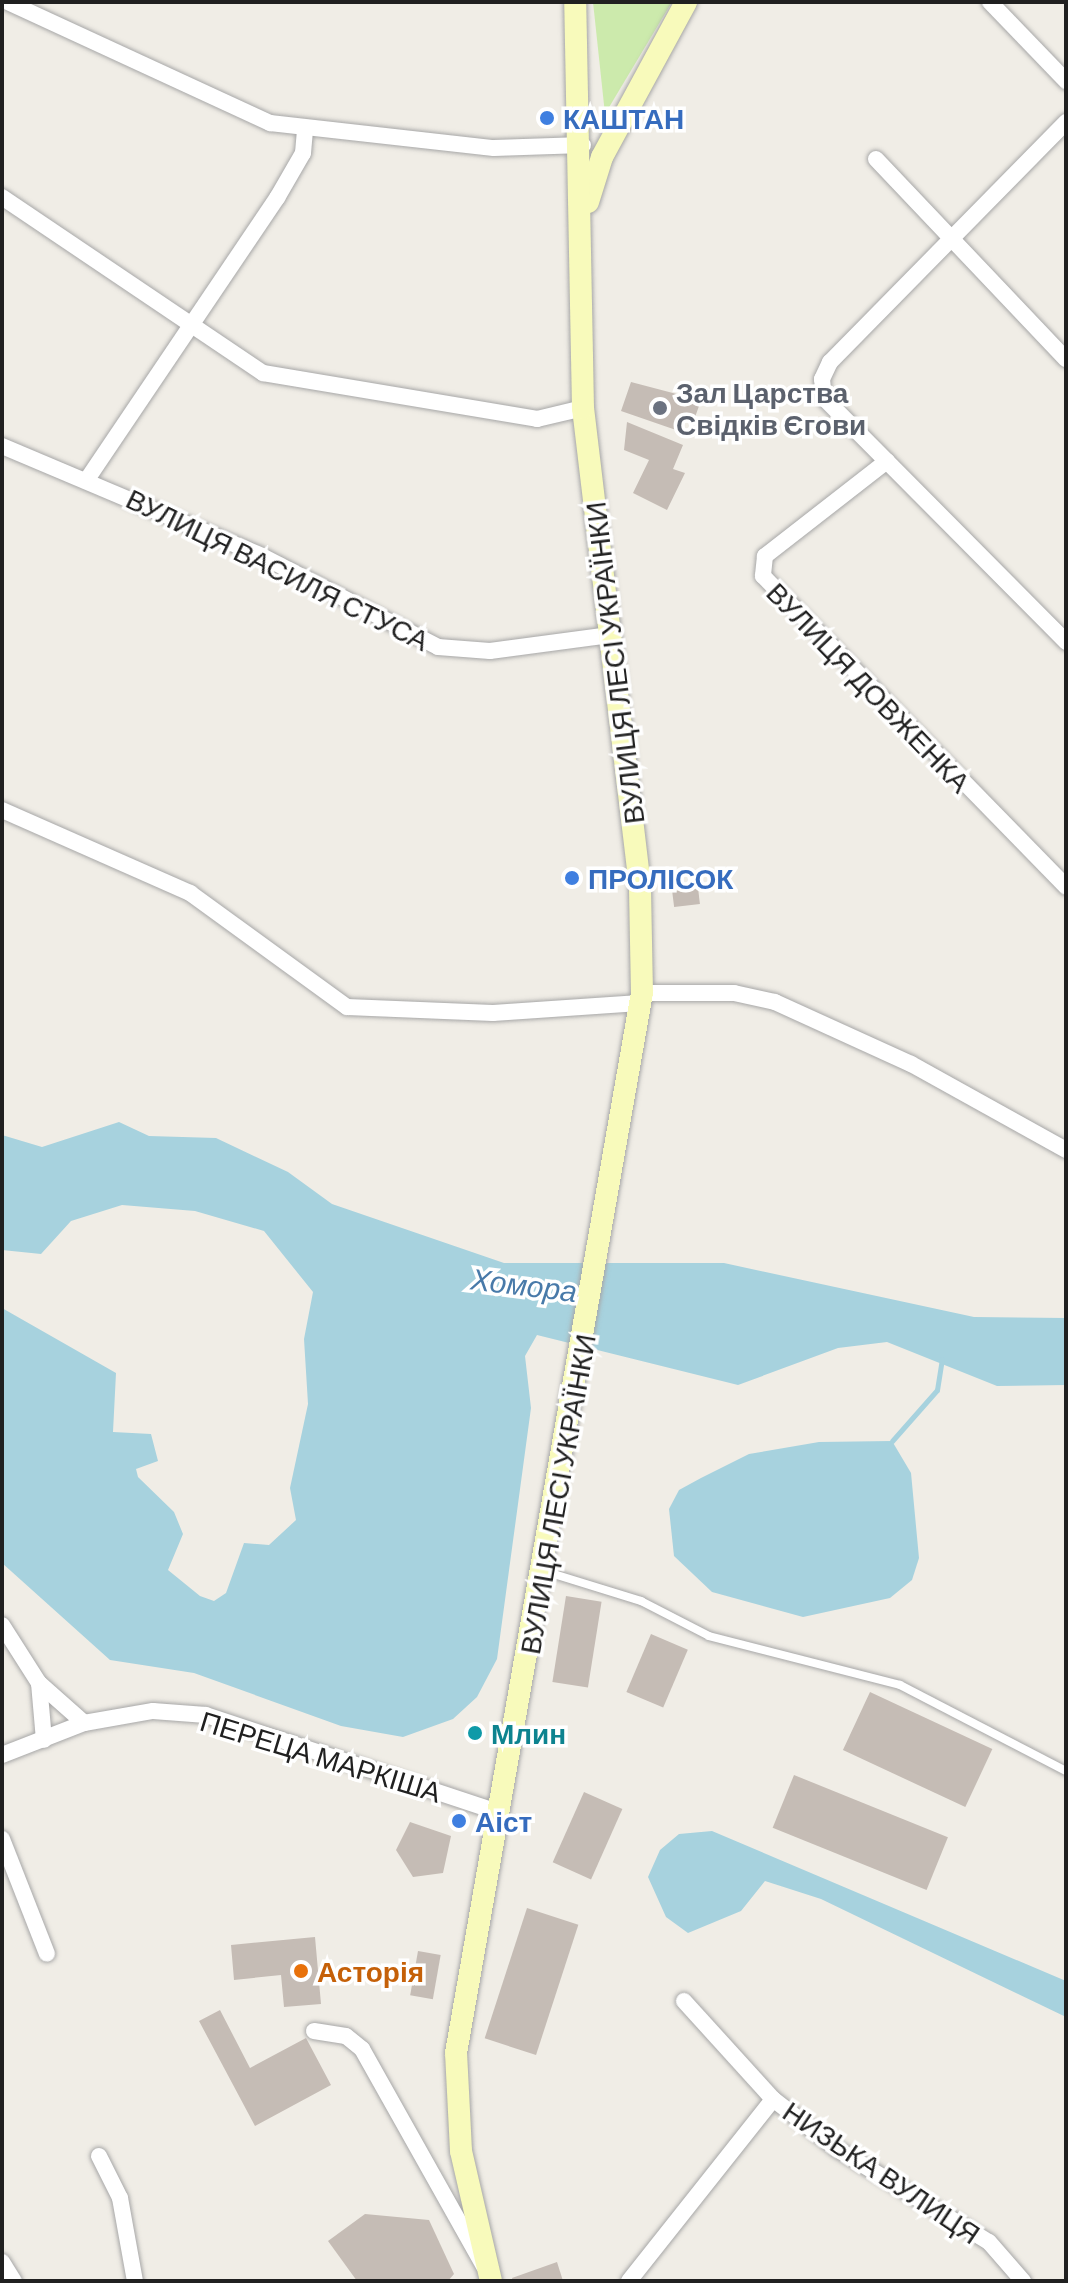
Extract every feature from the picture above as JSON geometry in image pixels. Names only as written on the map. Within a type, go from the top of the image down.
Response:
[{"type":"main road","name":"ВУЛИЦЯ ЛЕСІ УКРАЇНКИ","points":[[487,2273],[455,2108],[456,2053],[584,1349],[641,998],[640,886],[583,408],[578,234],[583,145],[575,2]]},
{"type":"main road","points":[[578,234],[602,157],[686,2]]},
{"type":"street","points":[[8,2],[217,100],[305,132],[494,148],[583,145]]},
{"type":"street","points":[[990,2],[1066,81]]},
{"type":"street","points":[[1066,122],[949,237],[830,362],[824,398],[1066,642]]},
{"type":"street","points":[[303,153],[305,132]]},
{"type":"street","points":[[88,478],[303,153],[328,134]]},
{"type":"street","points":[[876,159],[1066,359]]},
{"type":"street","points":[[2,197],[263,373],[537,419],[583,408]]},
{"type":"street","name":"ВУЛИЦЯ ВАСИЛЯ СТУСА","points":[[2,446],[88,478],[438,647],[490,651],[610,635]]},
{"type":"street","name":"ВУЛИЦЯ ДОВЖЕНКА","points":[[887,461],[765,556],[763,576],[1066,887]]},
{"type":"street","points":[[2,810],[190,893],[347,1007],[493,1013],[641,998],[734,993],[775,1002],[911,1064],[1066,1150]]},
{"type":"street","points":[[2,1625],[39,1683],[84,1723]]},
{"type":"street","points":[[39,1683],[44,1740]]},
{"type":"street","name":"ПЕРЕЦА МАРКІША","points":[[2,1755],[84,1723],[153,1711],[206,1715],[500,1813]]},
{"type":"street","points":[[2,1839],[47,1954]]},
{"type":"street","name":"НИЗЬКА ВУЛИЦЯ","points":[[684,2001],[773,2099],[837,2149],[989,2242],[1023,2281]]},
{"type":"street","name":"ВУЛИЦЯ ЛЕСІ УКРАЇНКИ","points":[[314,2031],[346,2036],[362,2049],[487,2273]]},
{"type":"street","name":"НИЗЬКА ВУЛИЦЯ","points":[[629,2281],[773,2099]]},
{"type":"street","points":[[99,2156],[120,2198],[135,2281]]},
{"type":"street","points":[[2,2262],[14,2281]]},
{"type":"lane","points":[[544,1571],[641,1601],[709,1636],[900,1685],[1066,1771]]},
{"type":"green space","points":[[593,2],[672,2],[605,114]]},
{"type":"water","name":"Хомора","points":[[119,1122],[149,1136],[216,1138],[288,1172],[332,1204],[504,1263],[724,1263],[974,1317],[1066,1318],[1066,1385],[997,1386],[887,1342],[838,1348],[738,1385],[537,1335],[525,1356],[531,1408],[497,1659],[477,1697],[453,1719],[403,1737],[341,1726],[194,1673],[110,1660],[2,1563],[2,1308],[116,1373],[113,1432],[151,1434],[158,1461],[136,1469],[138,1477],[174,1512],[183,1534],[168,1570],[200,1596],[214,1601],[226,1593],[244,1543],[269,1545],[296,1520],[290,1488],[308,1404],[304,1339],[313,1292],[264,1231],[195,1211],[122,1205],[71,1221],[41,1254],[2,1250],[2,1135],[42,1147]]},
{"type":"water","points":[[892,1441],[911,1473],[919,1558],[912,1580],[890,1598],[803,1617],[712,1592],[674,1556],[669,1509],[679,1490],[701,1478],[749,1454],[819,1442]]},
{"type":"water","points":[[712,1831],[1066,1981],[1066,2017],[821,1899],[765,1881],[741,1911],[688,1933],[666,1917],[648,1877],[660,1850],[679,1834]]},
{"type":"building","name":"Зал Царства Свідків Єгови","points":[[631,382],[688,397],[699,406],[694,420],[681,416],[676,430],[621,411]]},
{"type":"building","points":[[627,422],[683,445],[673,469],[685,473],[667,510],[633,493],[649,460],[624,450]]},
{"type":"building","points":[[698,888],[700,904],[674,907],[672,891]]},
{"type":"building","points":[[566,1596],[602,1602],[588,1688],[552,1682]]},
{"type":"building","points":[[651,1634],[688,1650],[663,1708],[626,1692]]},
{"type":"building","points":[[870,1692],[992,1749],[965,1807],[843,1750]]},
{"type":"building","points":[[794,1775],[948,1837],[927,1890],[773,1828]]},
{"type":"building","points":[[584,1792],[622,1809],[591,1879],[553,1862]]},
{"type":"building","points":[[410,1822],[451,1836],[443,1873],[413,1877],[396,1850]]},
{"type":"building","points":[[527,1908],[578,1925],[536,2055],[485,2038]]},
{"type":"building","points":[[315,1937],[321,2004],[284,2007],[281,1975],[234,1980],[231,1945]]},
{"type":"building","points":[[418,1951],[441,1955],[433,1999],[410,1995]]},
{"type":"building","points":[[220,2010],[250,2068],[306,2038],[331,2085],[255,2126],[199,2021]]},
{"type":"building","points":[[365,2214],[429,2220],[454,2274],[448,2281],[357,2281],[328,2241]]},
{"type":"building","points":[[557,2262],[563,2281],[513,2281],[512,2278]]},
{"type":"waterway","points":[[892,1441],[937,1390],[942,1359]]},
{"type":"place","name":"КАШТАН","points":[[547,118]]},
{"type":"place","name":"Зал Царства Свідків Єгови","points":[[660,408]]},
{"type":"place","name":"ПРОЛІСОК","points":[[572,878]]},
{"type":"place","name":"Млин","points":[[475,1733]]},
{"type":"place","name":"Аіст","points":[[459,1821]]},
{"type":"place","name":"Асторія","points":[[301,1971]]}]
